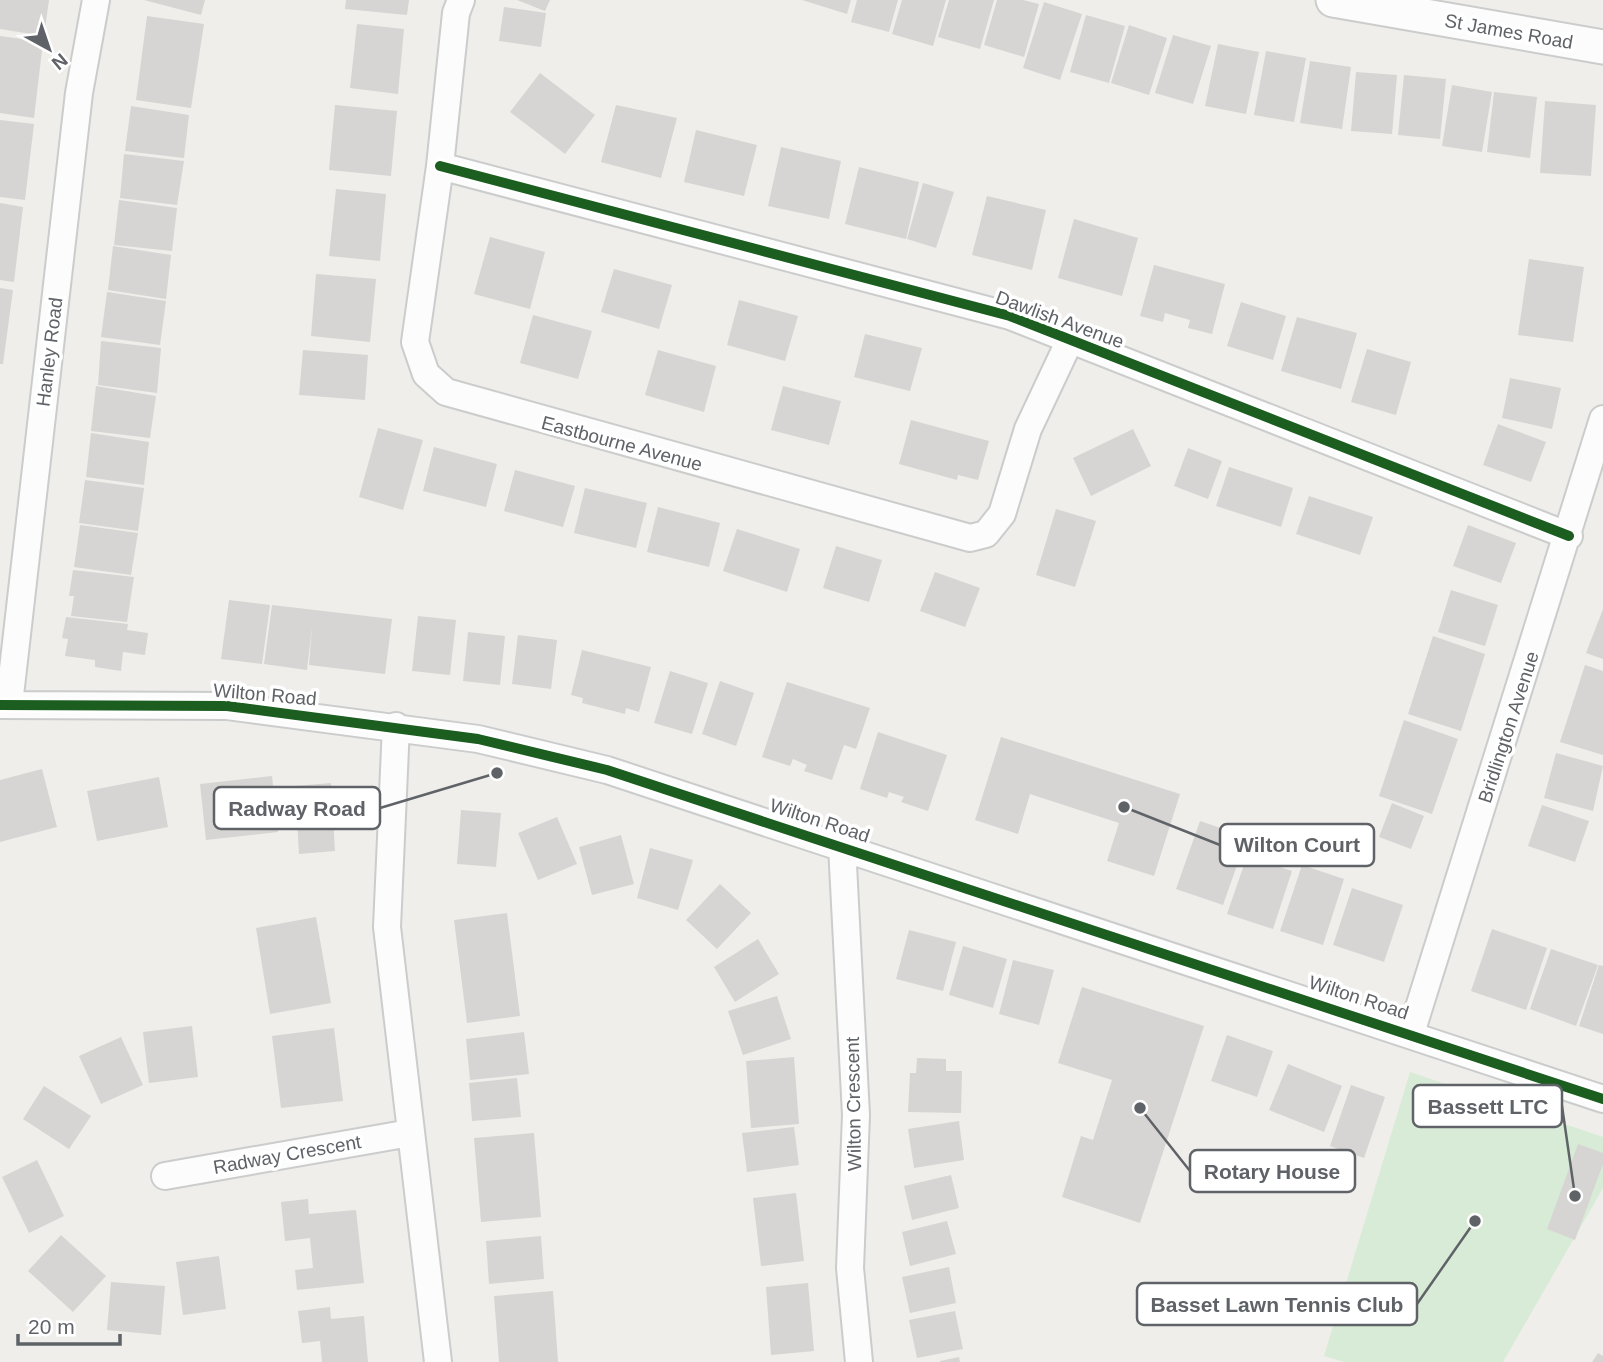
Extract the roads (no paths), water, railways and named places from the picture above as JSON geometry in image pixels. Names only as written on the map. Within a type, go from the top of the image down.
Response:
[{"type":"street","name":"Hanley Road","points":[[5,705],[79,93],[96,0]]},
{"type":"street","name":"Eastbourne Avenue","points":[[461,0],[456,13],[440,166],[415,342],[426,374],[446,392],[970,538],[986,534],[1002,514],[1028,429],[1070,340]]},
{"type":"street","name":"St James Road","points":[[1333,0],[1378,4],[1603,47]]},
{"type":"street","name":"Dawlish Avenue","points":[[440,166],[1010,316],[1569,536]]},
{"type":"street","name":"Bridlington Avenue","points":[[1411,1033],[1569,536],[1603,419]]},
{"type":"street","name":"Wilton Road","points":[[5,705],[227,706],[396,726],[478,739],[607,770],[1411,1033],[1603,1099]]},
{"type":"street","points":[[396,726],[387,927],[438,1362]]},
{"type":"street","name":"Wilton Crescent","points":[[842,846],[856,1115],[850,1268],[859,1362]]},
{"type":"street","name":"Radway Crescent","points":[[165,1176],[410,1133]]},
{"type":"place","name":"Radway Road","points":[[497,773]]},
{"type":"place","name":"Wilton Court","points":[[1124,807]]},
{"type":"place","name":"Rotary House","points":[[1140,1108]]},
{"type":"place","name":"Bassett LTC","points":[[1575,1196]]},
{"type":"place","name":"Basset Lawn Tennis Club","points":[[1475,1221]]}]
